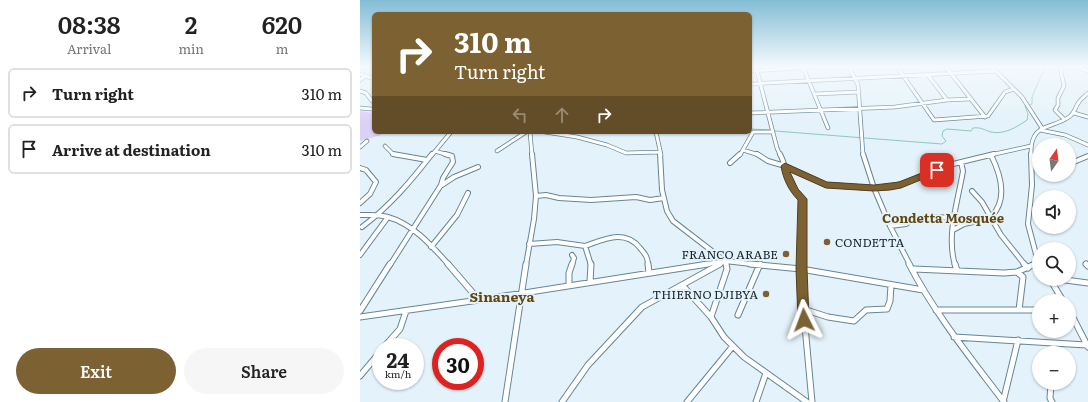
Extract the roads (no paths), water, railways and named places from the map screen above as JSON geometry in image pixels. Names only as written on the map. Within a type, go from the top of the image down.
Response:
[{"type":"street","points":[[760,86],[772,131],[777,148],[785,166],[786,174],[795,191],[803,199],[801,269],[805,343],[812,402]]},
{"type":"street","points":[[811,86],[828,128]]},
{"type":"street","points":[[857,86],[859,92],[863,157],[890,226],[914,269],[923,290],[954,337],[1003,402]]},
{"type":"street","points":[[909,86],[934,120],[988,116],[1005,92],[1014,89]]},
{"type":"street","points":[[936,86],[948,100]]},
{"type":"street","points":[[960,86],[985,117]]},
{"type":"street","points":[[1011,86],[1028,104],[1041,129],[1065,135],[1088,145]]},
{"type":"street","points":[[1064,86],[1063,92],[1058,98],[1058,105],[1055,110],[1064,119]]},
{"type":"street","points":[[360,91],[366,93],[372,101]]},
{"type":"street","points":[[814,94],[859,92]]},
{"type":"street","points":[[1032,163],[1031,146],[1036,134],[1041,129],[1074,113],[1079,102],[1088,93]]},
{"type":"street","points":[[752,113],[895,107],[901,105],[969,99]]},
{"type":"street","points":[[360,108],[371,109]]},
{"type":"street","points":[[1074,113],[1088,118]]},
{"type":"street","points":[[752,133],[772,131]]},
{"type":"street","points":[[362,227],[378,216],[409,183],[449,134]]},
{"type":"street","points":[[497,151],[523,134]]},
{"type":"street","points":[[505,402],[534,219],[536,196],[530,134]]},
{"type":"street","points":[[558,134],[577,137],[607,145],[626,153],[660,152]]},
{"type":"street","points":[[656,134],[660,152],[662,190],[667,211],[673,221],[725,261],[727,269],[711,317]]},
{"type":"street","points":[[730,162],[739,156],[751,134]]},
{"type":"street","points":[[360,148],[367,140]]},
{"type":"street","points":[[385,146],[393,154],[427,160]]},
{"type":"street","points":[[743,150],[756,153],[768,161],[785,166],[826,185],[874,188],[890,187],[961,162],[1031,146]]},
{"type":"street","points":[[360,311],[413,231],[453,162],[452,156],[435,150]]},
{"type":"street","points":[[953,230],[964,224],[992,218],[997,213],[1000,205],[1001,186],[996,164],[991,155]]},
{"type":"street","points":[[1076,161],[1088,156]]},
{"type":"street","points":[[957,271],[952,255],[951,239],[964,172],[961,162]]},
{"type":"street","points":[[441,185],[453,176],[465,174],[478,167]]},
{"type":"street","points":[[360,168],[366,170],[376,182],[367,198],[360,203]]},
{"type":"street","points":[[1032,182],[1028,224],[1033,242]]},
{"type":"street","points":[[972,191],[982,202],[1001,235],[1028,268]]},
{"type":"street","points":[[431,247],[458,215],[468,193]]},
{"type":"street","points":[[536,196],[546,195],[591,200],[636,197],[650,200],[664,198]]},
{"type":"street","points":[[360,215],[388,217],[400,222],[413,231],[431,247],[479,300]]},
{"type":"street","points":[[360,255],[388,217]]},
{"type":"street","points":[[890,226],[906,224],[913,219],[933,217],[955,218]]},
{"type":"street","points":[[529,244],[546,242],[573,242],[585,246],[605,239],[625,237],[631,239],[648,258],[648,273]]},
{"type":"street","points":[[585,246],[591,264],[590,282]]},
{"type":"street","points":[[569,285],[569,273],[574,258],[572,255]]},
{"type":"street","points":[[562,402],[588,365],[642,307],[725,261]]},
{"type":"street","points":[[360,317],[479,300],[725,261],[801,269],[891,286],[923,290]]},
{"type":"street","points":[[738,315],[760,264]]},
{"type":"street","points":[[914,269],[1004,273],[1017,272],[1032,266]]},
{"type":"street","points":[[1017,272],[1023,277],[1019,310]]},
{"type":"street","points":[[1076,281],[1088,283]]},
{"type":"street","points":[[682,284],[711,317],[724,337],[744,357],[806,402]]},
{"type":"street","points":[[803,309],[825,317],[854,321],[866,310],[887,309],[890,301],[891,286]]},
{"type":"street","points":[[936,310],[1032,310]]},
{"type":"street","points":[[392,338],[400,329],[406,311]]},
{"type":"street","points":[[954,337],[1018,340],[1087,346],[1076,324]]},
{"type":"street","points":[[1003,402],[1018,340]]},
{"type":"street","points":[[687,402],[733,346]]},
{"type":"street","points":[[360,376],[372,362]]},
{"type":"street","points":[[756,402],[766,373]]},
{"type":"street","points":[[1051,390],[1050,398],[1052,402]]},
{"type":"waterway","points":[[775,131],[942,144],[946,141],[942,136],[943,131],[947,129],[971,131],[973,128],[980,128],[996,133],[1015,128],[1027,120],[1028,114],[1025,106],[1032,104],[1032,97],[1037,86]]},
{"type":"waterway","points":[[752,129],[771,130]]},
{"type":"place","name":"CONDETTA","points":[[827,242]]},
{"type":"place","name":"FRANCO ARABE","points":[[786,254]]},
{"type":"place","name":"THIERNO DJIBYA","points":[[766,294]]},
{"type":"district","name":"Сondetta Mosquée","points":[[943,217]]},
{"type":"district","name":"Sinaneya","points":[[502,296]]}]
